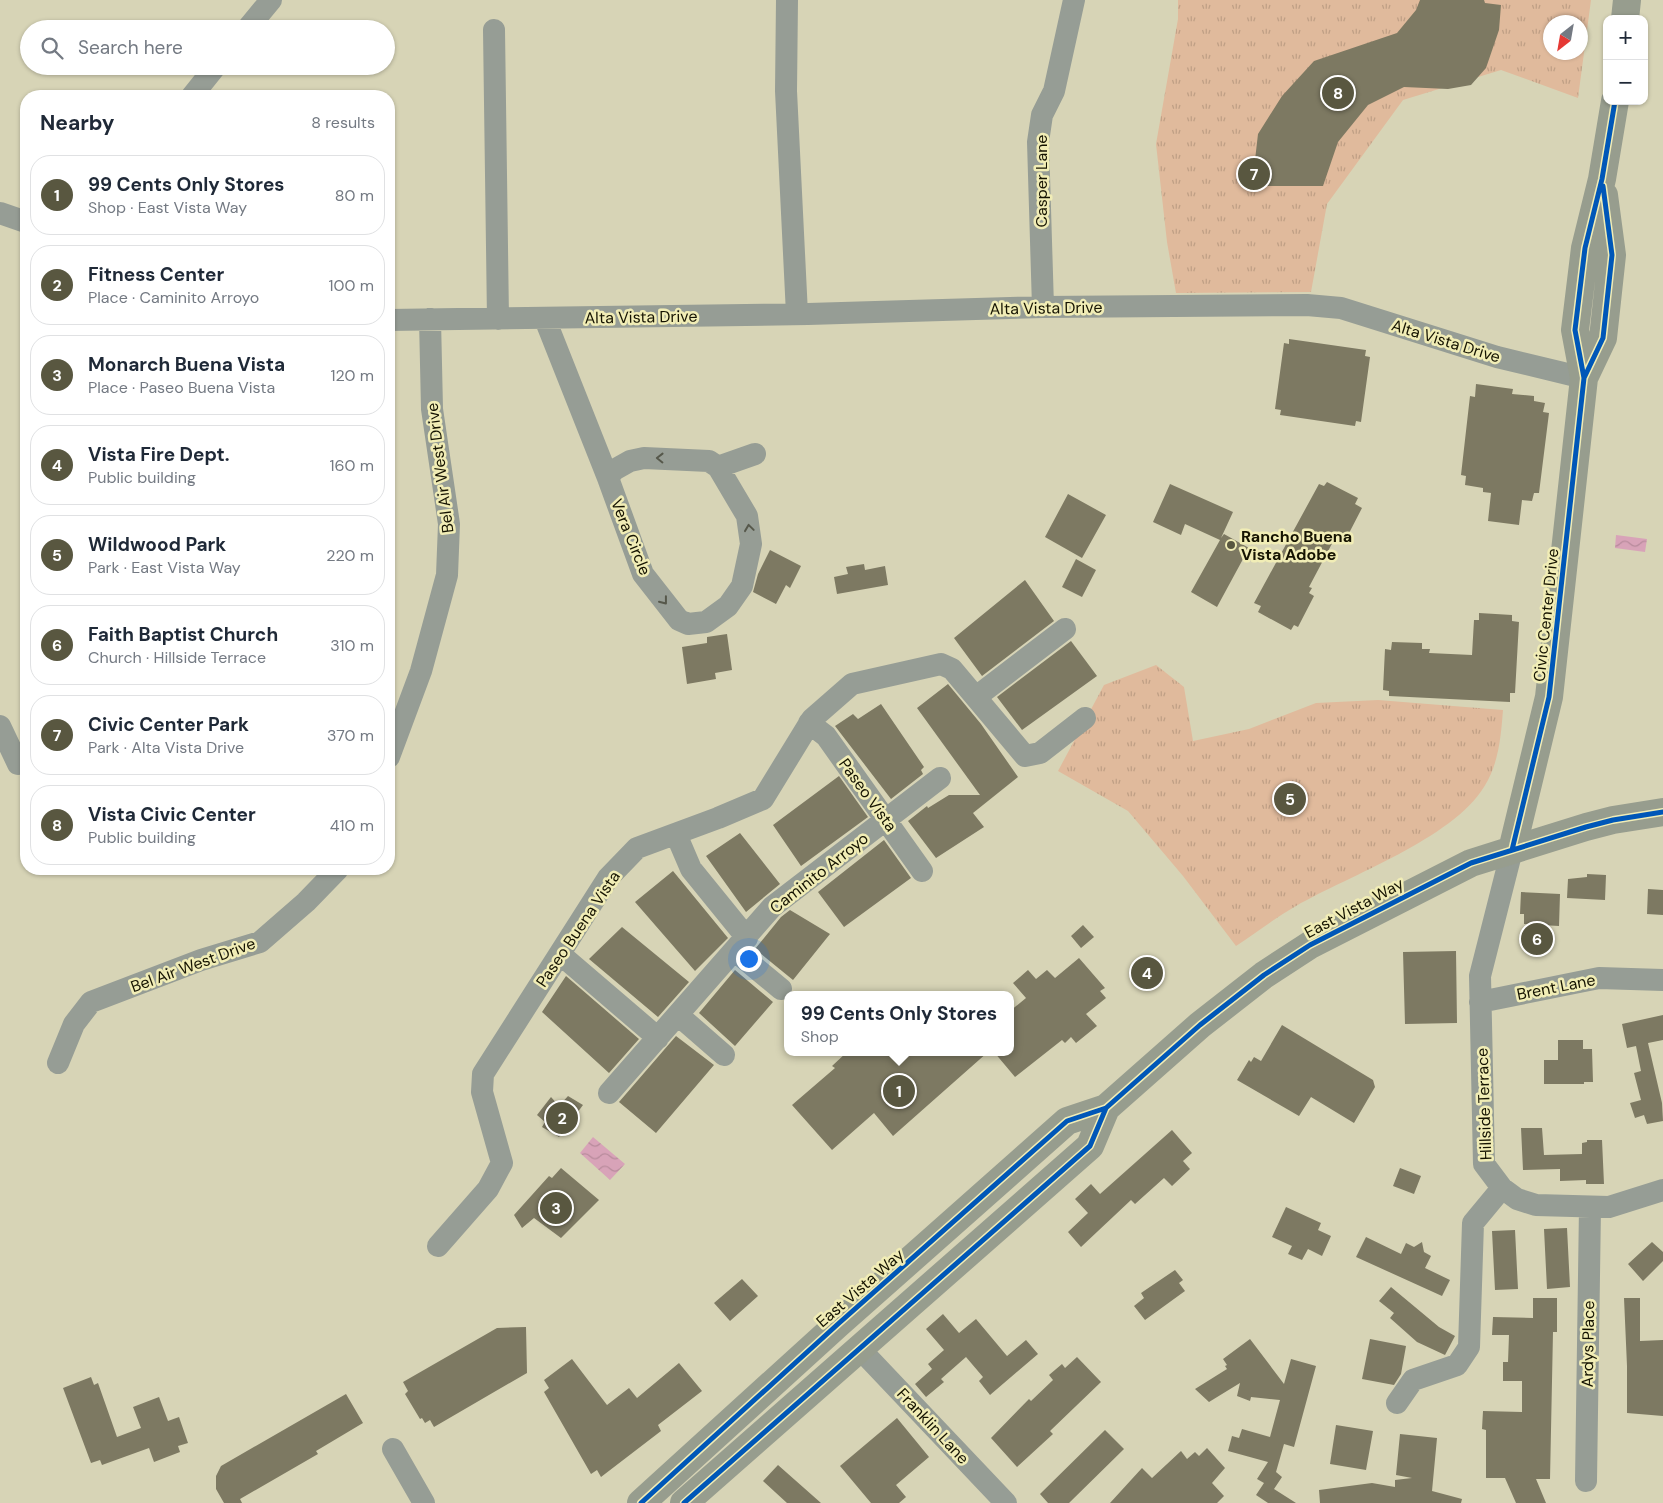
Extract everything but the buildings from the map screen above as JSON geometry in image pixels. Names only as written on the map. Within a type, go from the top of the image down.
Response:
[{"type":"main road","points":[[1625,15],[1627,0]]},
{"type":"main road","name":"Civic Center Drive","points":[[1512,850],[1549,698],[1584,378],[1603,338],[1612,255],[1602,179],[1614,105]]},
{"type":"main road","name":"East Vista Way","points":[[641,1503],[838,1324],[1068,1121],[1106,1108],[1200,1025],[1264,975],[1310,945],[1471,863],[1613,820],[1663,812]]},
{"type":"main road","name":"East Vista Way","points":[[684,1503],[1090,1146],[1106,1108]]},
{"type":"main road","points":[[772,1425],[774,1410],[786,1395],[843,1344],[845,1338],[838,1324]]},
{"type":"street","points":[[254,20],[271,0]]},
{"type":"street","points":[[787,0],[786,91],[797,314]]},
{"type":"street","name":"Casper Lane","points":[[1043,307],[1038,142],[1042,115],[1054,91],[1074,0]]},
{"type":"street","points":[[494,30],[498,319]]},
{"type":"street","points":[[197,90],[209,75]]},
{"type":"street","points":[[0,213],[20,220]]},
{"type":"street","name":"Alta Vista Drive","points":[[395,320],[545,319],[1043,307],[1307,305],[1341,308],[1497,357],[1584,378]]},
{"type":"street","name":"Bel Air West Drive","points":[[395,741],[421,671],[447,576],[449,524],[432,410],[430,319]]},
{"type":"street","name":"Vera Circle","points":[[545,319],[608,478],[643,574],[679,620],[688,624],[706,622],[728,606],[742,586],[751,544],[747,516],[718,467],[709,461],[644,458],[630,461],[614,470],[608,478]]},
{"type":"street","points":[[718,467],[755,454]]},
{"type":"street","points":[[976,697],[1065,629]]},
{"type":"street","name":"Paseo Buena Vista","points":[[438,1246],[488,1189],[502,1164],[482,1092],[483,1074],[608,878],[637,848],[763,799],[809,723],[852,684],[941,664],[952,669],[1025,756],[1040,753],[1085,718]]},
{"type":"street","name":"Paseo Vista","points":[[809,723],[826,736],[922,871]]},
{"type":"street","points":[[0,726],[18,764]]},
{"type":"street","name":"Caminito Arroyo","points":[[609,1093],[772,908],[940,778]]},
{"type":"street","points":[[676,834],[691,869],[741,944],[781,989]]},
{"type":"street","name":"Hillside Terrace","points":[[1512,850],[1480,976],[1484,1164],[1502,1188],[1517,1199],[1536,1205],[1590,1208],[1609,1207],[1663,1190]]},
{"type":"street","name":"Bel Air West Drive","points":[[58,1063],[74,1024],[91,1002],[201,960],[260,942],[306,902],[332,875]]},
{"type":"street","points":[[560,954],[658,1038]]},
{"type":"street","name":"Brent Lane","points":[[1480,1002],[1599,978],[1663,980]]},
{"type":"street","points":[[678,1015],[724,1055]]},
{"type":"street","points":[[1396,1403],[1413,1380],[1457,1365],[1469,1347],[1473,1223],[1502,1188]]},
{"type":"street","name":"Ardys Place","points":[[1586,1481],[1590,1208]]},
{"type":"street","name":"Franklin Lane","points":[[859,1348],[1006,1503]]},
{"type":"street","points":[[393,1449],[424,1503]]},
{"type":"green space","points":[[1178,0],[1591,0],[1588,23],[1588,15],[1543,15],[1543,60],[1583,60],[1578,98],[1501,70],[1403,100],[1327,204],[1311,292],[1176,293],[1167,242],[1156,144],[1178,19]]},
{"type":"green space","points":[[1156,665],[1184,687],[1193,741],[1249,729],[1316,703],[1378,700],[1503,710],[1496,759],[1484,787],[1469,806],[1449,823],[1398,854],[1296,906],[1236,946],[1183,876],[1128,811],[1058,771],[1104,685]]},
{"type":"water","points":[[1616,535],[1647,539],[1645,552],[1615,548]]},
{"type":"water","points":[[593,1137],[625,1164],[610,1180],[580,1153]]},
{"type":"cycle path","points":[[1512,850],[1549,697],[1584,378],[1575,330],[1585,248],[1602,179],[1614,105]]},
{"type":"cycle path","points":[[1584,378],[1603,338],[1612,255],[1603,186]]},
{"type":"cycle path","points":[[641,1503],[838,1324],[1067,1121],[1106,1108],[1200,1025],[1264,975],[1310,945],[1471,863],[1586,827],[1613,820],[1663,812]]},
{"type":"cycle path","points":[[684,1503],[1090,1146],[1106,1108]]},
{"type":"place","name":"Vista Civic Center","points":[[1338,93]]},
{"type":"place","name":"Civic Center Park","points":[[1254,174]]},
{"type":"place","name":"Rancho Buena Vista Adobe","points":[[1231,545]]},
{"type":"place","name":"Wildwood Park","points":[[1290,799]]},
{"type":"place","name":"Faith Baptist Church","points":[[1537,939]]},
{"type":"place","name":"Vista Fire Dept.","points":[[1147,973]]},
{"type":"place","name":"99 Cents Only Stores","points":[[899,1091]]},
{"type":"place","name":"Fitness Center","points":[[562,1118]]},
{"type":"place","name":"Monarch Buena Vista","points":[[556,1208]]}]
